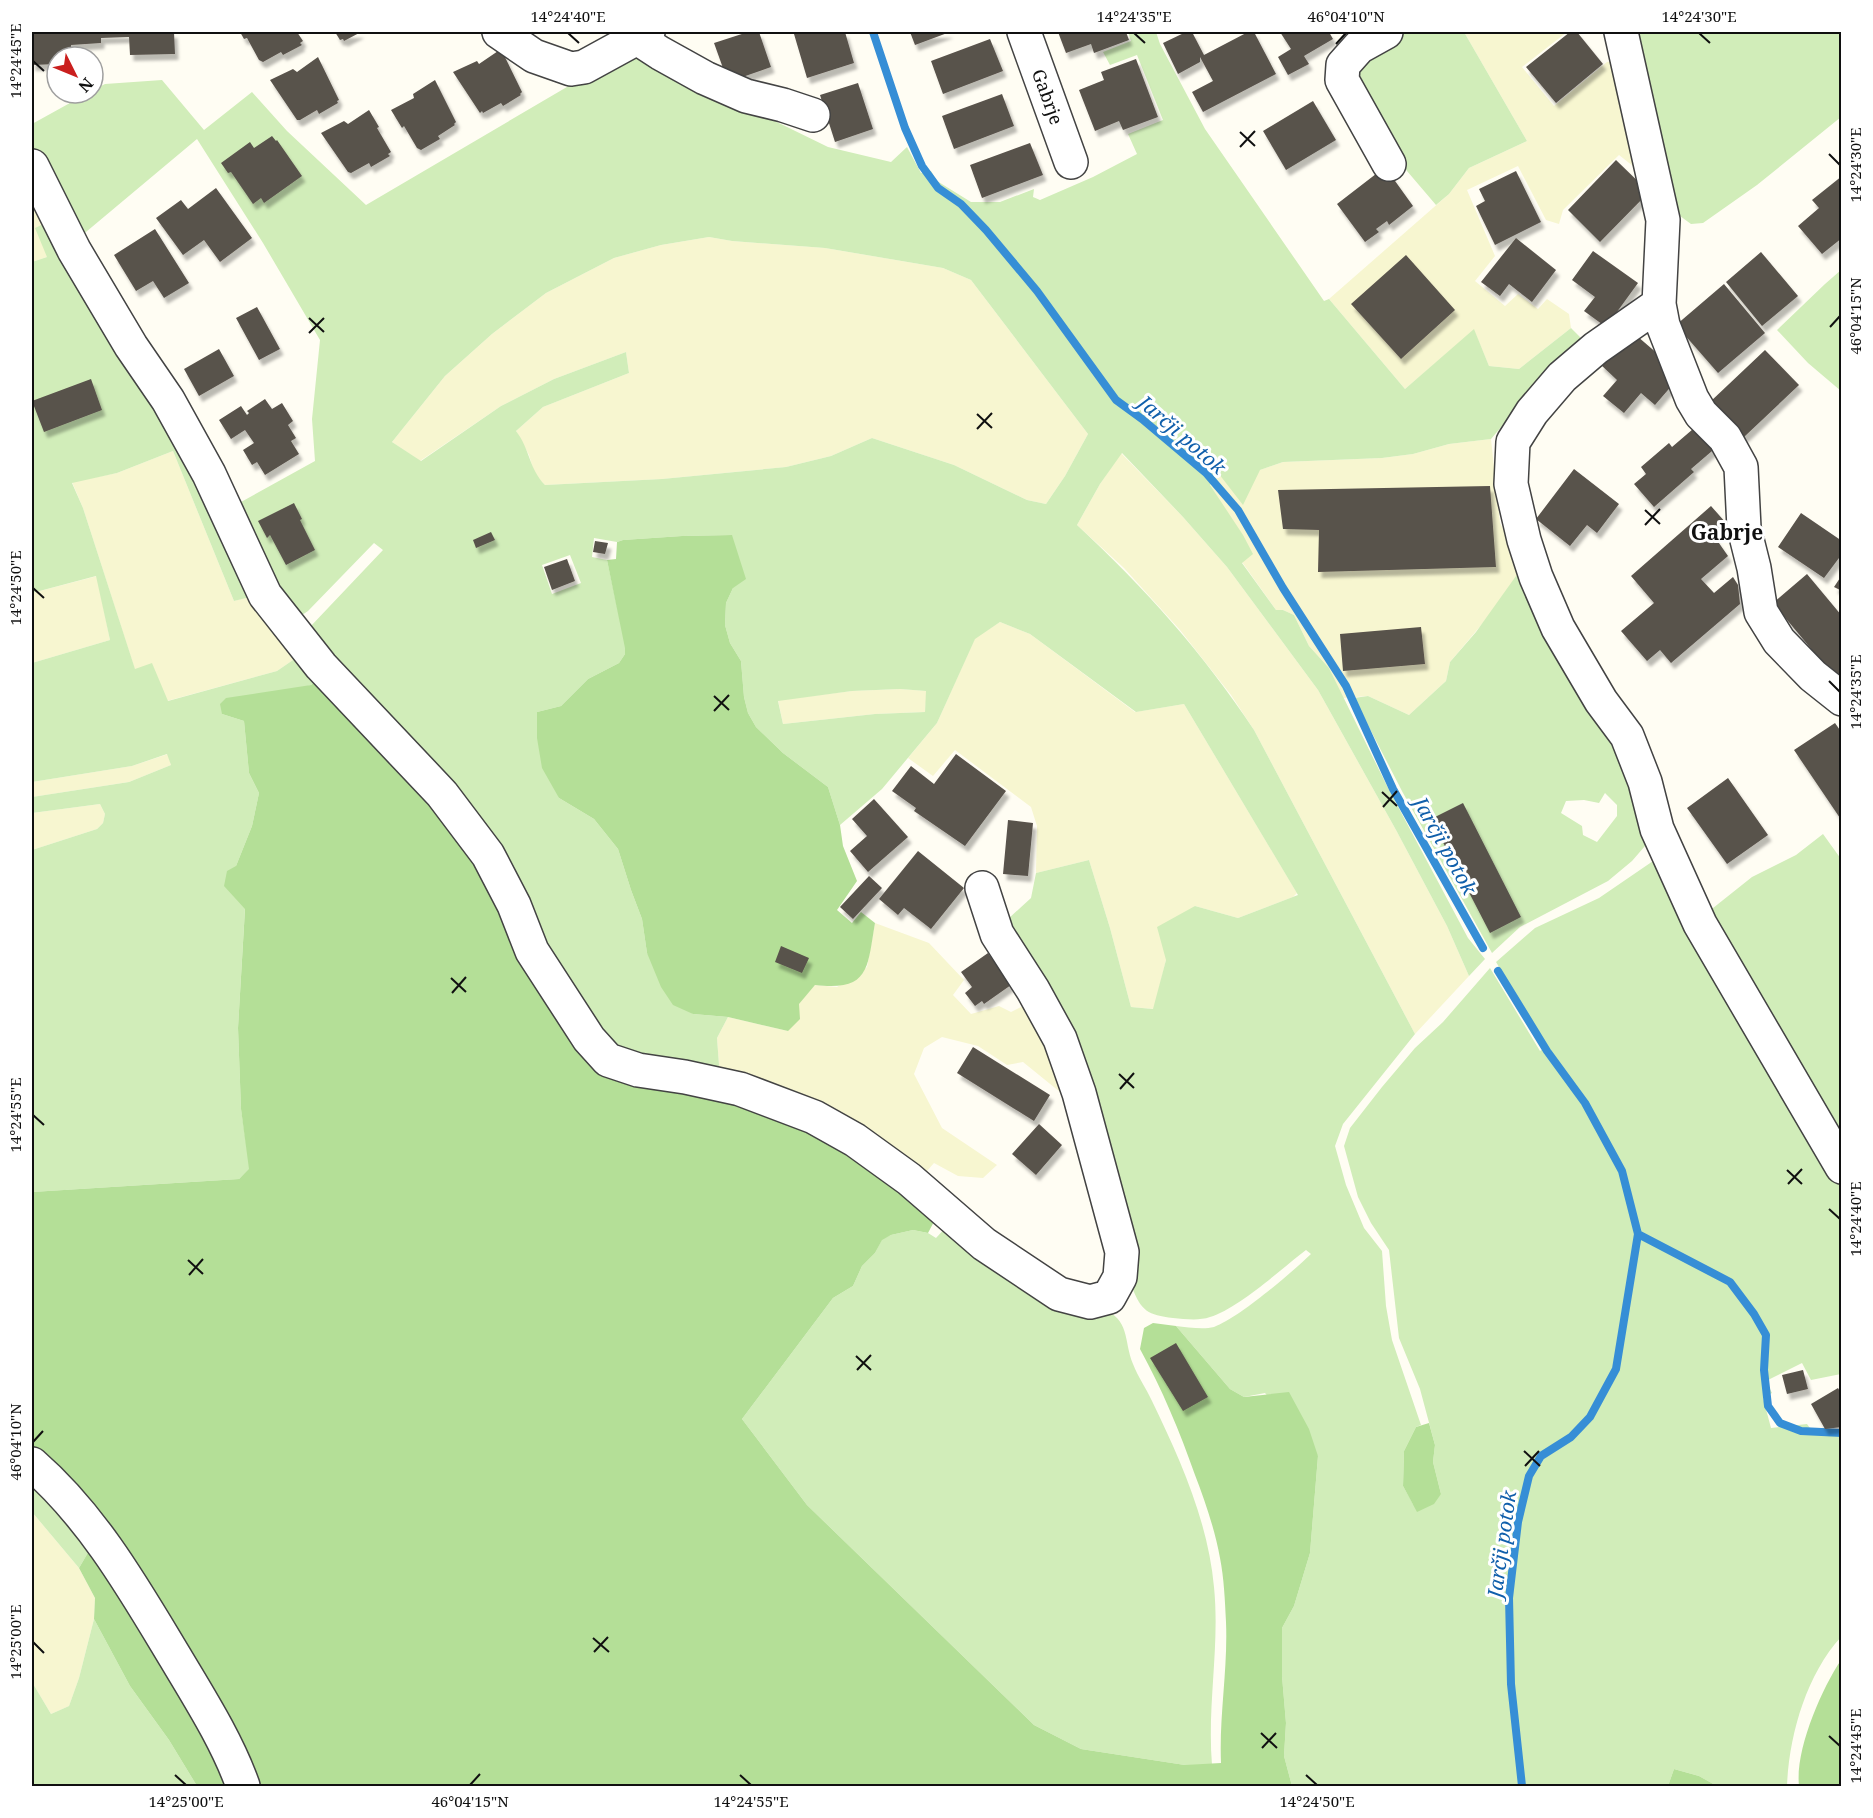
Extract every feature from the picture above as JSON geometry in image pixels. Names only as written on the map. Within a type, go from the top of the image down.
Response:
[{"type":"street","points":[[499,32],[534,56],[571,69],[584,67],[643,35],[660,53],[705,78],[746,96],[813,115]]},
{"type":"street","name":"Gabrje","points":[[1024,32],[1071,162]]},
{"type":"street","points":[[1386,32],[1359,47],[1343,65],[1342,80],[1389,164]]},
{"type":"street","points":[[1621,32],[1663,220],[1659,304],[1663,325],[1692,399],[1701,414],[1725,438],[1741,467],[1744,528],[1754,568],[1761,612],[1779,641],[1813,676],[1842,699]]},
{"type":"street","points":[[32,166],[74,250],[131,346],[168,400],[209,474],[265,595],[321,666],[442,794],[481,847],[514,905],[531,951],[589,1039],[608,1060],[638,1070],[740,1089],[814,1117],[855,1140],[909,1179],[984,1244],[1059,1294],[1090,1302],[1109,1297],[1120,1277],[1122,1252],[1079,1093],[1060,1039],[1033,990],[997,934],[982,888]]},
{"type":"street","points":[[1659,304],[1596,348],[1562,377],[1532,412],[1513,442],[1511,484],[1524,540],[1536,577],[1558,628],[1601,701],[1627,736],[1645,782],[1657,829],[1700,924],[1842,1167]]},
{"type":"street","points":[[32,1464],[109,1550],[198,1695],[236,1767],[243,1786]]},
{"type":"green space","points":[[1128,32],[1156,32],[1160,44],[1205,129],[1324,301],[1329,299],[1405,389],[1474,329],[1489,366],[1519,369],[1571,328],[1582,339],[1541,380],[1491,439],[1449,444],[1413,454],[1382,458],[1283,462],[1260,470],[1243,505],[1219,474],[1210,485],[1253,554],[1242,563],[1276,610],[1283,610],[1294,615],[1309,646],[1329,668],[1387,786],[1468,938],[1485,959],[1469,976],[1447,926],[1318,690],[1227,567],[1122,453],[1100,484],[1077,525],[1126,572],[1172,622],[1215,675],[1254,730],[1415,1034],[1343,1124],[1335,1146],[1346,1185],[1364,1228],[1382,1251],[1386,1306],[1392,1340],[1421,1425],[1416,1427],[1404,1451],[1403,1486],[1413,1504],[1441,1494],[1433,1462],[1435,1445],[1420,1389],[1399,1338],[1389,1250],[1371,1223],[1358,1197],[1344,1146],[1350,1128],[1382,1087],[1490,968],[1540,1051],[1547,1046],[1496,962],[1535,928],[1599,898],[1656,859],[1841,1180],[1841,1374],[1811,1380],[1802,1363],[1766,1381],[1772,1393],[1763,1398],[1771,1428],[1807,1424],[1815,1435],[1841,1430],[1841,1637],[1818,1669],[1802,1707],[1791,1747],[1787,1786],[1717,1786],[1699,1776],[1674,1769],[1668,1786],[1292,1786],[1284,1756],[1286,1723],[1282,1676],[1282,1628],[1294,1606],[1310,1553],[1318,1456],[1265,1393],[1244,1397],[1230,1389],[1176,1326],[1205,1328],[1225,1322],[1264,1294],[1311,1254],[1306,1250],[1247,1297],[1210,1317],[1192,1319],[1164,1317],[1142,1307],[1132,1287],[1008,919],[1031,898],[1036,873],[1089,860],[1131,1007],[1153,1009],[1166,960],[1157,927],[1195,906],[1238,918],[1298,895],[1184,704],[1136,712],[1030,634],[1000,622],[975,639],[937,723],[882,789],[840,825],[828,787],[783,753],[756,727],[748,713],[744,697],[741,661],[730,643],[725,625],[726,603],[733,588],[732,535],[682,536],[617,542],[594,538],[592,557],[607,560],[626,648],[619,663],[588,679],[561,706],[537,712],[559,798],[594,819],[618,849],[642,919],[647,953],[693,1014],[728,1017],[717,1038],[720,1078],[609,1052],[320,657],[310,627],[383,550],[374,543],[308,611],[299,617],[291,618],[232,507],[315,461],[312,419],[320,340],[263,243],[197,139],[74,242],[32,156],[32,124],[66,105],[105,105],[105,84],[162,80],[204,130],[252,92],[287,131],[366,205],[632,51],[828,147],[891,162],[907,147],[921,173],[931,171],[937,181],[971,202],[1000,202],[1034,189],[1033,197],[1040,200],[1093,177],[1137,154],[1128,134],[1163,120],[1137,55],[1110,65],[1103,52],[1131,41]],"holes":[[[709,237],[732,241],[825,248],[943,268],[971,280],[1088,434],[1065,476],[1046,504],[1027,500],[954,465],[872,438],[831,456],[786,467],[662,479],[545,485],[516,431],[543,407],[629,373],[626,352],[554,379],[501,406],[421,461],[392,442],[445,376],[492,334],[546,293],[614,258],[661,245]],[[570,555],[581,583],[552,594],[542,565]],[[900,689],[926,691],[925,712],[875,714],[783,724],[778,701],[852,691]]]},
{"type":"green space","points":[[1401,32],[1464,32],[1527,141],[1469,168],[1449,194],[1436,205],[1407,171],[1364,104],[1352,64]]},
{"type":"green space","points":[[1464,32],[1567,32],[1522,67],[1554,106],[1607,62],[1617,60],[1638,170],[1619,155],[1563,210],[1559,224],[1546,220],[1518,166],[1467,190],[1495,256],[1475,281],[1505,306],[1518,294],[1538,309],[1547,299],[1569,314],[1571,328],[1519,369],[1489,366],[1474,330],[1405,389],[1329,299],[1449,194],[1469,168],[1527,141]]},
{"type":"green space","points":[[1633,32],[1841,32],[1841,117],[1757,185],[1703,223],[1691,224],[1669,208]]},
{"type":"green space","points":[[32,191],[48,222],[47,257],[32,262]]},
{"type":"green space","points":[[48,222],[321,676],[311,685],[222,714],[244,721],[249,773],[259,793],[252,826],[236,866],[245,908],[238,1028],[241,1109],[250,1169],[239,1179],[32,1192],[32,850],[97,829],[103,823],[105,814],[100,804],[32,813],[32,797],[129,782],[171,765],[167,754],[132,766],[32,782],[32,663],[110,640],[96,576],[32,593],[32,262],[47,257],[35,228]],"holes":[[[173,451],[234,601],[254,596],[293,660],[277,671],[168,701],[152,663],[135,669],[83,508],[72,483],[117,473]]]},
{"type":"green space","points":[[709,237],[732,241],[825,248],[943,268],[971,280],[1088,434],[1065,476],[1046,504],[1027,500],[954,465],[872,438],[831,456],[786,467],[662,479],[545,485],[535,476],[529,455],[516,431],[543,407],[629,373],[626,352],[554,379],[501,406],[420,461],[392,442],[445,376],[492,334],[546,293],[614,258],[661,245]]},
{"type":"green space","points":[[1841,270],[1841,391],[1808,363],[1777,330]]},
{"type":"green space","points":[[1491,439],[1500,523],[1525,573],[1450,662],[1446,681],[1409,715],[1368,696],[1343,698],[1329,668],[1309,646],[1294,615],[1283,610],[1276,610],[1242,562],[1252,554],[1210,485],[1219,473],[1260,470],[1283,462],[1382,458],[1413,454],[1449,444]]},
{"type":"green space","points":[[173,451],[234,601],[254,595],[293,660],[277,671],[167,701],[152,664],[135,670],[83,508],[72,482],[117,473]]},
{"type":"green space","points":[[1121,453],[1183,517],[1227,567],[1318,690],[1447,926],[1469,976],[1415,1034],[1254,730],[1231,695],[1180,630],[1124,568],[1077,525]]},
{"type":"green space","points":[[732,535],[746,579],[733,588],[726,603],[725,625],[730,643],[741,661],[744,697],[748,713],[756,727],[783,753],[828,787],[840,825],[843,846],[857,881],[837,910],[852,923],[861,912],[875,923],[870,953],[863,974],[846,984],[815,985],[799,1004],[800,1019],[788,1031],[728,1017],[693,1014],[673,1005],[661,987],[647,953],[642,919],[618,849],[594,819],[559,798],[542,768],[537,738],[537,712],[561,706],[588,679],[619,663],[625,654],[607,560],[616,559],[617,542],[682,536]]},
{"type":"green space","points":[[1525,573],[1627,752],[1649,829],[1645,846],[1632,861],[1608,881],[1520,927],[1492,953],[1403,793],[1354,698],[1368,696],[1409,715],[1446,681],[1450,662],[1476,632],[1516,576]],"holes":[[[1605,793],[1617,805],[1617,816],[1597,842],[1583,835],[1582,826],[1561,813],[1566,801],[1584,800],[1599,803]]]},
{"type":"green space","points":[[97,576],[110,640],[32,663],[32,593]]},
{"type":"green space","points":[[1000,622],[1030,634],[1135,712],[1184,704],[1297,893],[1293,897],[1238,918],[1195,906],[1166,960],[1154,1009],[1131,1007],[1089,860],[1036,873],[1037,826],[1031,807],[955,750],[933,776],[908,758],[937,723],[975,638]]},
{"type":"green space","points":[[321,676],[433,794],[591,1052],[804,1118],[938,1214],[928,1233],[913,1230],[891,1235],[882,1240],[875,1253],[862,1266],[853,1286],[833,1298],[742,1419],[807,1505],[1034,1725],[1081,1749],[1185,1765],[1221,1763],[1226,1640],[1225,1598],[1221,1566],[1209,1516],[1189,1459],[1163,1395],[1140,1349],[1144,1328],[1153,1323],[1176,1326],[1230,1389],[1244,1397],[1289,1392],[1309,1429],[1318,1456],[1310,1553],[1294,1606],[1282,1628],[1282,1676],[1286,1723],[1284,1756],[1292,1786],[250,1786],[32,1454],[32,1192],[239,1179],[249,1169],[241,1109],[238,1028],[245,909],[224,886],[227,871],[236,866],[252,826],[259,793],[249,773],[244,721],[222,714],[220,704],[226,698],[311,685]]},
{"type":"green space","points":[[900,689],[927,691],[925,712],[875,714],[783,724],[778,700],[852,691]]},
{"type":"green space","points":[[168,754],[171,765],[129,782],[32,797],[32,782],[132,766]]},
{"type":"green space","points":[[100,804],[105,814],[103,823],[97,829],[32,850],[32,813]]},
{"type":"green space","points":[[1823,834],[1841,859],[1841,1155],[1703,916],[1752,877],[1796,855]]},
{"type":"green space","points":[[875,923],[929,943],[964,980],[953,995],[971,1014],[999,1006],[1011,1012],[1025,1005],[1068,1083],[1060,1092],[1023,1062],[1007,1065],[978,1046],[942,1037],[924,1048],[914,1074],[942,1128],[997,1165],[983,1178],[958,1176],[934,1163],[920,1179],[720,1078],[717,1038],[728,1017],[788,1031],[798,1004],[815,985],[837,987],[867,967]]},
{"type":"green space","points":[[949,1224],[1111,1313],[1122,1324],[1133,1364],[1150,1396],[1191,1491],[1211,1562],[1216,1631],[1211,1721],[1212,1765],[1185,1765],[1081,1749],[1034,1725],[807,1505],[742,1419],[833,1298],[853,1286],[862,1266],[875,1253],[882,1239],[913,1230],[928,1233],[936,1238]]},
{"type":"green space","points":[[1429,1423],[1435,1445],[1433,1462],[1441,1494],[1434,1504],[1417,1512],[1403,1486],[1404,1451],[1416,1427]]},
{"type":"green space","points":[[32,1474],[93,1544],[79,1568],[32,1512]]},
{"type":"green space","points":[[32,1512],[79,1568],[95,1598],[94,1619],[79,1678],[69,1706],[51,1714],[32,1682]]},
{"type":"green space","points":[[93,1544],[236,1786],[197,1786],[169,1740],[130,1686],[94,1619],[95,1598],[79,1568]]},
{"type":"green space","points":[[94,1619],[130,1686],[169,1740],[197,1786],[32,1786],[32,1682],[51,1714],[69,1706],[79,1678]]},
{"type":"green space","points":[[1841,1660],[1841,1786],[1799,1786],[1801,1755],[1805,1738],[1825,1687]]},
{"type":"green space","points":[[1674,1769],[1699,1776],[1717,1786],[1668,1786]]},
{"type":"building","points":[[32,32],[174,32],[175,54],[130,55],[129,37],[101,38],[101,43],[45,45],[45,64],[32,65]]},
{"type":"building","points":[[240,32],[297,32],[303,41],[300,43],[302,45],[283,55],[281,52],[263,62],[259,60],[247,38],[244,39]]},
{"type":"building","points":[[335,32],[361,32],[344,41],[340,40]]},
{"type":"building","points":[[748,32],[759,32],[771,67],[728,82],[714,43]]},
{"type":"building","points":[[845,32],[854,63],[807,78],[794,34]]},
{"type":"building","points":[[910,32],[950,32],[915,45]]},
{"type":"building","points":[[1058,32],[1126,32],[1129,40],[1094,53],[1091,44],[1066,53]]},
{"type":"building","points":[[1186,32],[1192,32],[1204,55],[1248,32],[1254,32],[1276,74],[1203,112],[1192,92],[1213,81],[1200,57],[1200,62],[1178,74],[1163,43]]},
{"type":"building","points":[[1280,32],[1329,32],[1333,39],[1304,56],[1309,64],[1288,75],[1278,57],[1291,49]]},
{"type":"building","points":[[1570,32],[1577,32],[1603,64],[1556,103],[1526,67]]},
{"type":"building","points":[[990,39],[1003,71],[943,94],[931,61]]},
{"type":"building","points":[[501,49],[522,92],[521,95],[503,106],[501,103],[480,113],[453,72],[477,61],[479,64]]},
{"type":"building","points":[[318,57],[339,100],[338,103],[319,114],[317,110],[297,120],[270,80],[293,69],[297,72]]},
{"type":"building","points":[[1136,59],[1158,117],[1123,130],[1119,121],[1095,131],[1079,90],[1104,80],[1101,72]]},
{"type":"building","points":[[435,80],[456,122],[438,136],[440,139],[421,150],[417,148],[404,126],[402,128],[391,110],[414,98],[413,94]]},
{"type":"building","points":[[858,83],[873,129],[835,142],[820,95]]},
{"type":"building","points":[[1002,94],[1014,126],[954,149],[942,116]]},
{"type":"building","points":[[1313,101],[1336,140],[1286,170],[1263,131]]},
{"type":"building","points":[[369,110],[391,152],[388,154],[390,156],[371,167],[369,163],[351,173],[321,133],[344,121],[348,124]]},
{"type":"building","points":[[272,136],[302,176],[264,203],[261,198],[253,204],[231,172],[228,173],[221,163],[250,142],[254,148]]},
{"type":"building","points":[[1030,143],[1043,175],[982,198],[970,165]]},
{"type":"building","points":[[1616,160],[1649,192],[1600,242],[1568,210]]},
{"type":"building","points":[[1385,167],[1413,206],[1389,225],[1387,221],[1376,229],[1379,232],[1365,242],[1337,204]]},
{"type":"building","points":[[1516,171],[1541,222],[1495,245],[1476,206],[1485,201],[1479,189]]},
{"type":"building","points":[[1842,176],[1842,238],[1822,254],[1798,226],[1819,208],[1812,200]]},
{"type":"building","points":[[216,188],[252,238],[220,262],[204,240],[183,255],[156,218],[181,200],[188,209]]},
{"type":"building","points":[[155,229],[189,283],[164,298],[153,281],[136,291],[114,255]]},
{"type":"building","points":[[1516,238],[1556,270],[1532,302],[1509,284],[1500,296],[1481,282]]},
{"type":"building","points":[[1593,251],[1638,283],[1606,327],[1584,311],[1595,297],[1572,280]]},
{"type":"building","points":[[1761,252],[1798,296],[1762,326],[1726,282]]},
{"type":"building","points":[[1406,255],[1455,310],[1401,359],[1351,304]]},
{"type":"building","points":[[1724,284],[1765,333],[1718,373],[1676,325]]},
{"type":"building","points":[[257,307],[280,349],[259,360],[236,318]]},
{"type":"building","points":[[1630,330],[1673,367],[1674,383],[1655,405],[1641,393],[1624,413],[1603,396],[1617,380],[1600,364]]},
{"type":"building","points":[[219,349],[234,376],[199,396],[184,369]]},
{"type":"building","points":[[1765,350],[1799,385],[1744,437],[1710,402]]},
{"type":"building","points":[[91,379],[102,410],[44,432],[32,401]]},
{"type":"building","points":[[265,399],[272,409],[282,403],[293,421],[288,425],[296,438],[291,441],[299,454],[265,475],[257,462],[252,465],[243,450],[254,443],[245,430],[231,439],[219,420],[241,406],[247,415],[249,413],[247,411]]},
{"type":"building","points":[[1700,423],[1719,445],[1691,469],[1694,472],[1654,507],[1634,484],[1646,474],[1641,467],[1669,443],[1672,447]]},
{"type":"building","points":[[1574,469],[1619,504],[1597,533],[1587,525],[1570,546],[1536,519]]},
{"type":"building","points":[[1490,486],[1496,567],[1318,572],[1319,530],[1283,529],[1278,490]]},
{"type":"building","points":[[294,503],[315,550],[286,565],[270,535],[267,538],[258,521]]},
{"type":"building","points":[[1711,506],[1726,523],[1714,536],[1728,556],[1701,579],[1714,593],[1733,577],[1738,585],[1740,604],[1671,663],[1660,650],[1647,661],[1621,631],[1654,603],[1631,576]]},
{"type":"building","points":[[1801,513],[1842,541],[1842,554],[1824,578],[1778,547]]},
{"type":"building","points":[[491,532],[495,540],[476,548],[473,540]]},
{"type":"building","points":[[595,541],[608,543],[605,554],[593,552]]},
{"type":"building","points":[[567,559],[575,581],[552,590],[544,567]]},
{"type":"building","points":[[1807,574],[1842,616],[1842,686],[1773,603]]},
{"type":"building","points":[[1842,575],[1842,591],[1834,587]]},
{"type":"building","points":[[1421,627],[1425,664],[1343,671],[1340,634]]},
{"type":"building","points":[[1835,723],[1842,733],[1842,821],[1794,750]]},
{"type":"building","points":[[956,754],[1006,791],[965,846],[914,811],[916,808],[892,791],[911,766],[934,784]]},
{"type":"building","points":[[1728,778],[1768,835],[1727,864],[1687,808]]},
{"type":"building","points":[[874,799],[908,837],[868,872],[850,851],[867,836],[852,819]]},
{"type":"building","points":[[1463,803],[1521,917],[1490,933],[1431,819]]},
{"type":"building","points":[[1008,820],[1033,823],[1028,876],[1003,874]]},
{"type":"building","points":[[918,851],[964,888],[931,929],[904,908],[898,915],[879,899]]},
{"type":"building","points":[[869,876],[882,888],[853,919],[840,907]]},
{"type":"building","points":[[781,946],[809,958],[802,973],[775,962]]},
{"type":"building","points":[[988,953],[1011,985],[984,1004],[982,1001],[975,1006],[965,993],[972,987],[961,972]]},
{"type":"building","points":[[973,1047],[1050,1095],[1034,1121],[957,1073]]},
{"type":"building","points":[[1039,1124],[1062,1145],[1036,1175],[1012,1154]]},
{"type":"building","points":[[1176,1343],[1208,1397],[1183,1411],[1150,1358]]},
{"type":"building","points":[[1803,1370],[1808,1389],[1787,1394],[1782,1375]]},
{"type":"building","points":[[1838,1388],[1842,1395],[1842,1427],[1825,1429],[1811,1404]]},
{"type":"waterway","name":"Jarčji potok","points":[[873,32],[905,128],[922,166],[938,188],[961,204],[986,230],[1037,291],[1116,400],[1206,473],[1238,510],[1283,588],[1346,686],[1393,789],[1483,948]]},
{"type":"waterway","name":"Jarčji potok","points":[[1498,971],[1547,1051],[1585,1103],[1622,1171],[1638,1234],[1616,1369],[1590,1417],[1571,1437],[1541,1456],[1529,1476],[1518,1522],[1509,1598],[1511,1684],[1522,1786]]},
{"type":"waterway","name":"Jarčji potok","points":[[1638,1234],[1730,1282],[1754,1314],[1766,1335],[1764,1370],[1768,1406],[1780,1423],[1801,1431],[1842,1433]]},
{"type":"district","name":"Gabrje","points":[[1727,533]]}]
